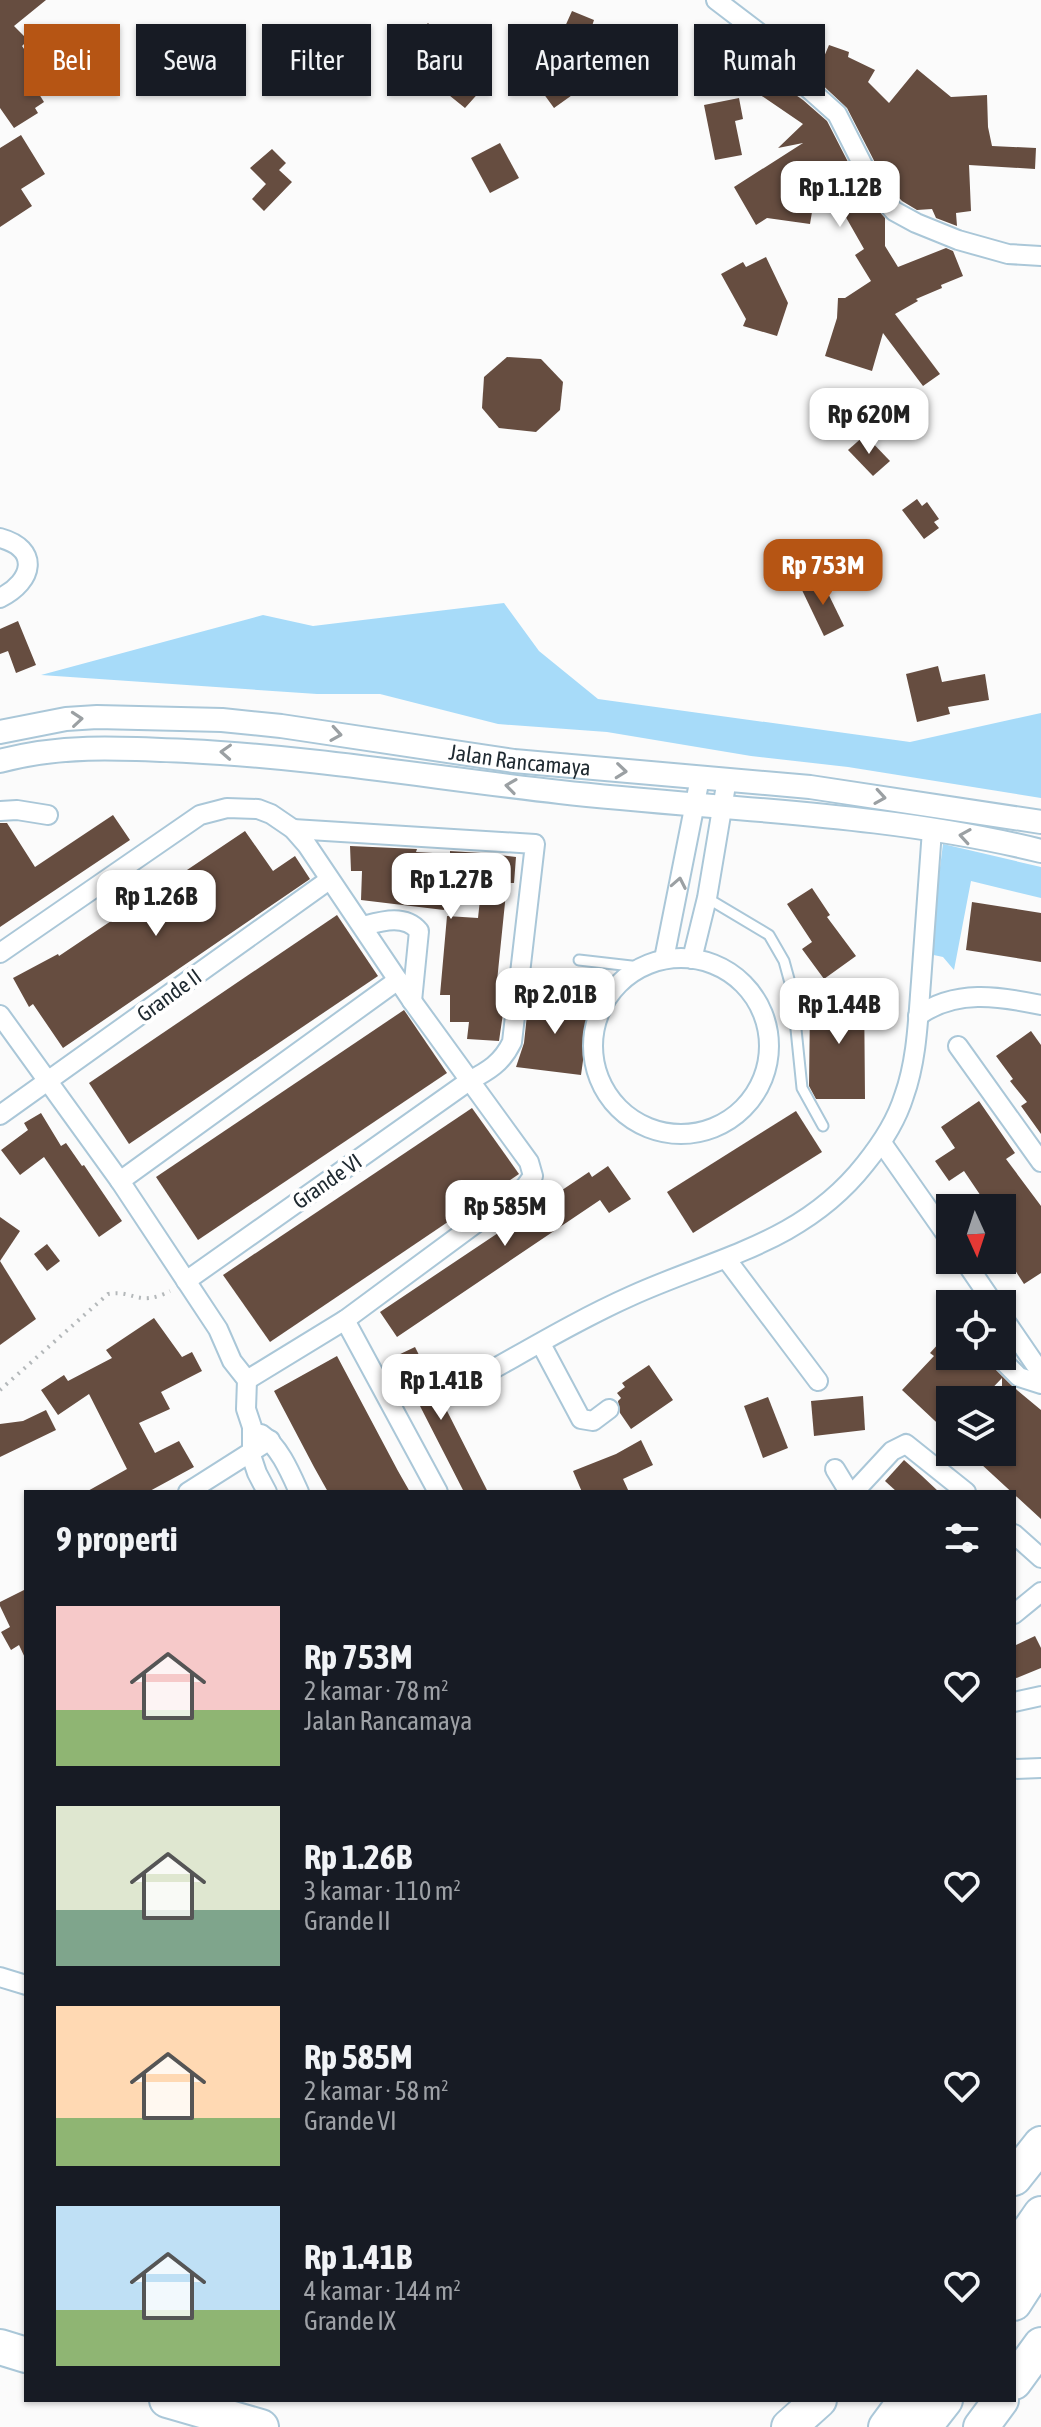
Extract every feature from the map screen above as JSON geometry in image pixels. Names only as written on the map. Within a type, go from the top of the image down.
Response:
[{"type":"highway","points":[[1016,2175],[1041,2144]]},
{"type":"highway","points":[[1016,2250],[1041,2214]]},
{"type":"highway","points":[[1016,2300],[1041,2261]]},
{"type":"highway","points":[[1016,2379],[1040,2346]]},
{"type":"highway","points":[[0,2347],[24,2354]]},
{"type":"highway","points":[[174,2402],[261,2427]]},
{"type":"highway","points":[[789,2427],[817,2402]]},
{"type":"highway","points":[[886,2427],[905,2402]]},
{"type":"highway","points":[[924,2427],[943,2402]]},
{"type":"highway","points":[[981,2427],[1000,2402]]},
{"type":"street","points":[[716,0],[771,42],[800,81],[837,114],[876,191],[894,211],[958,240],[1008,254],[1041,256]]},
{"type":"street","points":[[0,538],[18,548],[28,567],[20,585],[0,598]]},
{"type":"street","name":"Jalan Rancamaya","points":[[0,732],[66,719],[97,717],[222,720],[514,761],[856,793],[1041,822]]},
{"type":"street","name":"Jalan Rancamaya","points":[[0,761],[47,751],[96,747],[288,757],[573,794],[785,812],[932,830],[1041,851]]},
{"type":"street","points":[[664,959],[700,778]]},
{"type":"street","points":[[692,959],[707,898],[727,779]]},
{"type":"street","points":[[0,953],[200,815],[227,808],[258,809],[271,814],[293,829],[307,845],[412,1001],[529,1162],[533,1170],[531,1182],[345,1320],[247,1380]]},
{"type":"street","points":[[0,811],[17,810],[48,815]]},
{"type":"street","name":"Grande VI","points":[[186,1281],[469,1081],[493,1068],[507,1053],[512,1042],[535,844],[293,829]]},
{"type":"street","points":[[470,1382],[627,1298],[672,1278],[727,1260],[772,1239],[824,1207],[848,1185],[882,1143],[905,1094],[918,1016],[932,830]]},
{"type":"street","name":"Grande II","points":[[0,1115],[329,880]]},
{"type":"street","points":[[363,926],[397,920],[411,923],[419,931],[412,1001]]},
{"type":"street","points":[[664,959],[692,959],[717,965],[741,980],[758,1002],[768,1028],[769,1055],[762,1082],[746,1106],[724,1123],[698,1132],[670,1133],[643,1125],[620,1110],[603,1088],[594,1061],[593,1033],[601,1007],[618,984],[640,967],[664,959]]},
{"type":"street","points":[[120,1181],[398,980]]},
{"type":"street","points":[[918,1016],[941,1002],[965,996],[1003,998],[1041,1005]]},
{"type":"street","points":[[0,1015],[120,1181],[218,1329],[232,1361],[247,1380],[246,1409],[252,1427],[252,1451],[257,1473],[266,1490]]},
{"type":"street","points":[[958,1046],[1041,1162]]},
{"type":"street","points":[[882,1143],[936,1220]]},
{"type":"street","points":[[727,1260],[818,1381]]},
{"type":"street","points":[[345,1320],[437,1490]]},
{"type":"street","points":[[1016,1336],[1041,1373]]},
{"type":"street","points":[[541,1344],[581,1419],[593,1421],[609,1409]]},
{"type":"street","points":[[1012,1370],[1019,1377],[1041,1384]]},
{"type":"street","points":[[252,1427],[270,1440],[298,1490]]},
{"type":"street","points":[[191,1490],[270,1440]]},
{"type":"street","points":[[853,1490],[892,1451],[906,1444],[964,1490]]},
{"type":"street","points":[[835,1469],[850,1490]]},
{"type":"street","points":[[1016,1536],[1041,1558]]},
{"type":"street","points":[[1016,1612],[1041,1592]]},
{"type":"street","points":[[1016,1702],[1041,1696]]},
{"type":"street","points":[[1016,1769],[1041,1768]]},
{"type":"street","points":[[0,1977],[24,1984]]},
{"type":"lane","points":[[707,898],[769,935],[784,961],[792,990],[802,1088],[823,1126]]},
{"type":"lane","points":[[579,960],[640,967]]},
{"type":"path","points":[[0,1390],[108,1294],[117,1292],[137,1299],[154,1299],[186,1281]]},
{"type":"shaded area","points":[[504,603],[539,651],[598,699],[910,742],[1041,713],[1041,798],[607,732],[498,724],[380,694],[317,694],[41,675],[263,615],[313,626]]},
{"type":"shaded area","points":[[943,844],[1041,867],[1041,898],[971,881],[954,970],[943,957],[929,954]]},
{"type":"building","points":[[0,0],[46,0],[14,26],[24,36],[24,96],[40,96],[44,102],[35,108],[38,113],[14,128],[0,108]]},
{"type":"building","points":[[572,11],[594,20],[593,24],[566,24]]},
{"type":"building","points":[[829,45],[849,52],[848,57],[875,70],[868,82],[889,103],[917,69],[951,97],[987,95],[992,146],[1036,148],[1035,169],[969,165],[971,211],[956,213],[957,226],[936,218],[932,209],[917,210],[902,201],[886,184],[847,108],[825,87],[825,54]]},
{"type":"building","points":[[450,96],[476,96],[465,108]]},
{"type":"building","points":[[545,96],[571,96],[554,108]]},
{"type":"building","points":[[762,96],[797,96],[827,121],[866,197],[885,218],[885,246],[898,267],[946,248],[953,251],[963,276],[941,285],[942,288],[916,299],[918,301],[895,314],[940,374],[923,386],[883,333],[872,371],[825,356],[837,318],[838,298],[845,298],[871,281],[855,255],[864,249],[819,170],[810,224],[767,218],[756,225],[734,187],[803,143],[778,148],[803,124]]},
{"type":"building","points":[[739,98],[743,119],[735,121],[742,155],[715,160],[704,105]]},
{"type":"building","points":[[21,135],[45,174],[21,189],[32,206],[0,227],[0,148]]},
{"type":"building","points":[[500,143],[519,178],[490,193],[471,158]]},
{"type":"building","points":[[272,149],[286,163],[279,170],[292,182],[264,211],[252,199],[266,184],[250,168]]},
{"type":"building","points":[[766,257],[788,303],[777,336],[743,326],[746,319],[721,274],[743,262],[746,267]]},
{"type":"building","points":[[507,357],[541,359],[563,382],[560,410],[536,432],[499,428],[482,408],[484,377]]},
{"type":"building","points":[[865,435],[890,461],[873,476],[848,450]]},
{"type":"building","points":[[917,499],[922,506],[927,502],[939,519],[934,522],[939,528],[924,539],[902,510]]},
{"type":"building","points":[[821,579],[844,626],[824,636],[801,588]]},
{"type":"building","points":[[18,621],[36,665],[16,673],[8,651],[0,654],[0,629]]},
{"type":"building","points":[[938,666],[942,682],[985,674],[989,700],[948,707],[950,714],[917,722],[906,674]]},
{"type":"building","points":[[113,815],[130,840],[0,927],[0,823],[7,823],[35,867]]},
{"type":"building","points":[[245,831],[273,871],[295,856],[310,879],[63,1048],[33,1004],[29,1007],[13,978],[59,956]]},
{"type":"building","points":[[350,846],[516,857],[514,883],[507,883],[496,991],[506,993],[499,1041],[467,1039],[469,1022],[450,1022],[450,995],[440,995],[447,916],[478,918],[482,881],[447,878],[444,910],[361,900],[362,871],[351,871]]},
{"type":"building","points":[[812,888],[830,915],[827,917],[856,956],[824,979],[802,949],[812,942],[787,904]]},
{"type":"building","points":[[972,902],[1041,913],[1041,962],[966,950]]},
{"type":"building","points":[[337,915],[378,976],[129,1144],[89,1083]]},
{"type":"building","points":[[827,983],[864,983],[865,1099],[816,1099],[809,1086],[810,1006],[844,1006]]},
{"type":"building","points":[[529,996],[591,1004],[581,1075],[516,1067],[524,1043]]},
{"type":"building","points":[[404,1010],[447,1073],[198,1240],[156,1177]]},
{"type":"building","points":[[1031,1031],[1041,1045],[1041,1134],[1021,1106],[1027,1102],[996,1056]]},
{"type":"building","points":[[979,1101],[1015,1153],[1006,1159],[1041,1206],[1041,1273],[1024,1284],[1016,1272],[1016,1194],[980,1194],[964,1171],[949,1181],[935,1161],[955,1148],[941,1127]]},
{"type":"building","points":[[472,1108],[519,1174],[270,1342],[223,1275]]},
{"type":"building","points":[[796,1111],[822,1152],[693,1233],[667,1192]]},
{"type":"building","points":[[41,1113],[61,1146],[66,1143],[84,1165],[122,1221],[99,1237],[44,1157],[20,1175],[1,1150],[28,1130],[24,1123]]},
{"type":"building","points":[[608,1166],[631,1199],[609,1213],[600,1200],[397,1337],[380,1312],[589,1172],[592,1177]]},
{"type":"building","points":[[0,1217],[20,1231],[0,1261]]},
{"type":"building","points":[[47,1244],[60,1261],[47,1271],[34,1254]]},
{"type":"building","points":[[0,1261],[36,1319],[0,1345]]},
{"type":"building","points":[[154,1318],[182,1357],[192,1352],[202,1371],[161,1392],[170,1409],[139,1423],[155,1453],[179,1441],[194,1467],[152,1490],[90,1490],[127,1469],[89,1394],[58,1415],[41,1390],[64,1375],[68,1381],[112,1358],[106,1350]]},
{"type":"building","points":[[936,1346],[936,1370],[996,1370],[1012,1386],[1002,1386],[1002,1378],[994,1386],[936,1386],[936,1422],[902,1390],[934,1356],[930,1353]]},
{"type":"building","points":[[415,1347],[487,1490],[463,1490],[396,1356]]},
{"type":"building","points":[[337,1356],[409,1490],[327,1490],[274,1391]]},
{"type":"building","points":[[649,1365],[673,1400],[631,1429],[620,1413],[618,1401],[621,1398],[617,1393],[625,1387],[622,1383]]},
{"type":"building","points":[[1016,1389],[1041,1410],[1041,1519],[1016,1496],[1016,1490],[1009,1490],[983,1466],[1016,1466]]},
{"type":"building","points":[[863,1396],[865,1430],[814,1436],[811,1401]]},
{"type":"building","points":[[768,1397],[788,1448],[763,1458],[744,1406]]},
{"type":"building","points":[[46,1410],[56,1430],[0,1457],[0,1424],[23,1421]]},
{"type":"building","points":[[641,1440],[653,1465],[623,1479],[628,1490],[581,1490],[573,1471]]},
{"type":"building","points":[[904,1460],[937,1490],[895,1490],[885,1481]]},
{"type":"building","points":[[24,1590],[24,1656],[19,1645],[11,1650],[1,1632],[10,1627],[0,1602]]},
{"type":"building","points":[[1035,1636],[1041,1648],[1041,1668],[1016,1678],[1016,1645]]}]
